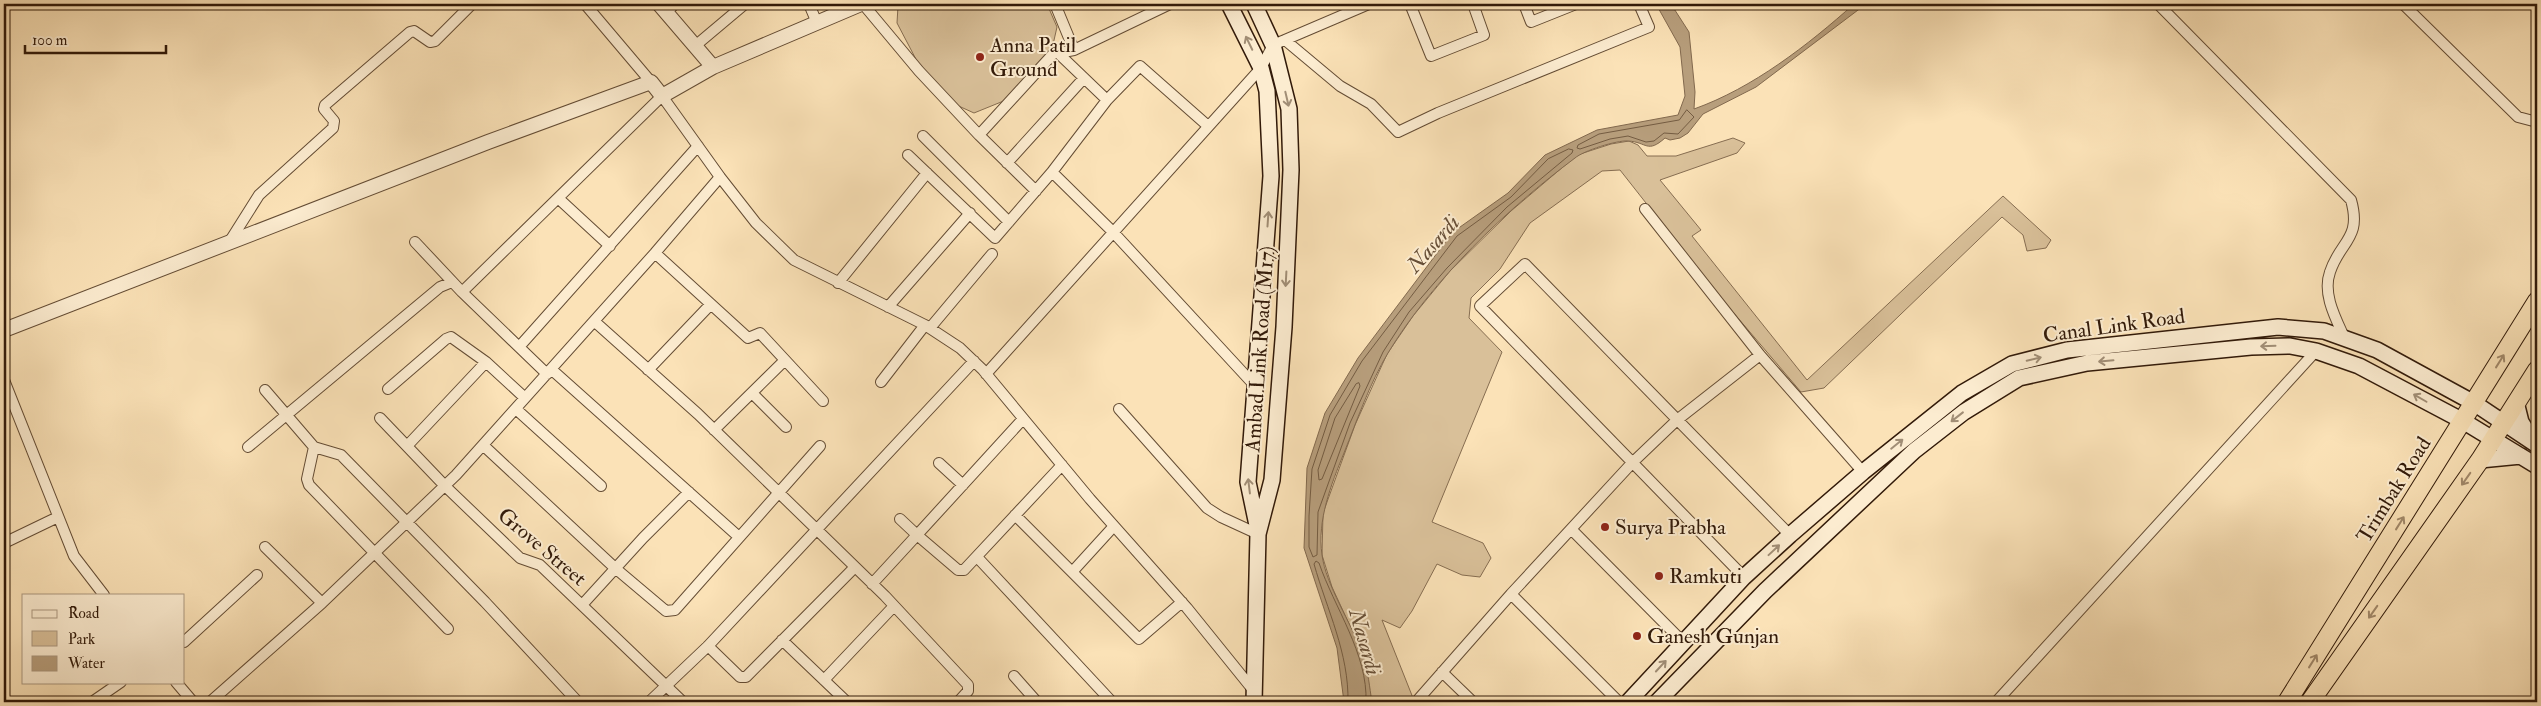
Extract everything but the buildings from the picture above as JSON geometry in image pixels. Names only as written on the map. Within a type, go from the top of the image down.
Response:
[{"type":"highway","name":"Trimbak Road","points":[[2288,702],[2537,301]]},
{"type":"highway","points":[[2310,702],[2480,460],[2492,438],[2537,370]]},
{"type":"main road","points":[[1229,4],[1261,68],[1267,91],[1271,176],[1248,482],[1258,534]]},
{"type":"main road","name":"Ambad Link Road (M17)","points":[[1254,4],[1279,42],[1289,109],[1291,170],[1284,327],[1272,480],[1258,534],[1254,696]]},
{"type":"main road","name":"Canal Link Road","points":[[1628,702],[1744,577],[1790,535],[1863,472],[1962,393],[2012,364],[2067,350],[2278,327],[2324,331],[2377,350],[2474,402],[2503,424],[2536,445]]},
{"type":"main road","name":"Canal Link Road","points":[[1658,702],[1765,591],[1914,451],[1964,412],[2019,378],[2087,363],[2251,347],[2290,346],[2316,351],[2359,366],[2463,421],[2537,466]]},
{"type":"main road","points":[[2454,392],[2486,382]]},
{"type":"main road","points":[[2516,402],[2521,422],[2536,445]]},
{"type":"main road","points":[[2442,410],[2452,426],[2451,442]]},
{"type":"main road","points":[[2480,460],[2521,456]]},
{"type":"street","points":[[230,241],[260,195],[333,128],[334,122],[324,109],[326,105],[410,32],[414,31],[430,42],[435,41],[472,4]]},
{"type":"street","points":[[585,4],[662,96],[720,177],[756,223],[794,260],[928,327],[960,348],[974,361],[1114,526],[1182,602],[1254,696]]},
{"type":"street","points":[[695,46],[745,4]]},
{"type":"street","points":[[809,4],[817,22]]},
{"type":"street","points":[[462,292],[662,96],[713,67],[862,4],[919,71],[979,135],[1036,191]]},
{"type":"street","points":[[1055,4],[1074,50]]},
{"type":"street","points":[[979,135],[1054,53],[1074,50],[1170,4]]},
{"type":"street","points":[[986,374],[1261,68],[1279,42],[1369,4]]},
{"type":"street","points":[[1410,4],[1432,56],[1484,35],[1473,4]]},
{"type":"street","points":[[1524,4],[1531,22],[1576,4]]},
{"type":"street","points":[[1279,42],[1340,86],[1371,104],[1398,132],[1438,113],[1650,27],[1639,4]]},
{"type":"street","points":[[2158,4],[2352,200],[2356,217],[2352,232],[2329,272],[2329,303],[2345,338]]},
{"type":"street","points":[[2403,4],[2518,118],[2537,122]]},
{"type":"street","points":[[667,6],[695,46],[713,67]]},
{"type":"street","points":[[1058,53],[1107,100]]},
{"type":"street","points":[[908,155],[995,238],[1052,172],[1107,100],[1140,66],[1208,126]]},
{"type":"street","points":[[1007,163],[1084,78]]},
{"type":"street","points":[[4,330],[488,142],[651,82]]},
{"type":"street","points":[[923,136],[1009,222]]},
{"type":"street","points":[[519,347],[698,146]]},
{"type":"street","points":[[1052,172],[1114,232],[1256,388]]},
{"type":"street","points":[[838,283],[927,173]]},
{"type":"street","points":[[210,702],[322,602],[445,486],[484,446],[656,253],[720,177]]},
{"type":"street","points":[[558,198],[610,246]]},
{"type":"street","points":[[1645,209],[1760,355],[1863,472]]},
{"type":"street","points":[[888,306],[970,213]]},
{"type":"street","points":[[414,242],[519,347],[739,537]]},
{"type":"street","points":[[656,253],[748,338],[760,333],[823,401]]},
{"type":"street","points":[[881,382],[992,254]]},
{"type":"street","points":[[1744,577],[1480,306],[1525,264],[1790,535]]},
{"type":"street","points":[[248,447],[288,416],[440,287],[452,282]]},
{"type":"street","points":[[648,370],[711,304]]},
{"type":"street","points":[[594,321],[714,430],[894,606],[968,685],[968,691],[958,702]]},
{"type":"street","points":[[388,389],[446,339],[451,337],[486,362],[525,398]]},
{"type":"street","points":[[1996,702],[2316,351]]},
{"type":"street","points":[[1416,702],[1511,594],[1632,463],[1677,420],[1760,355]]},
{"type":"street","points":[[714,430],[784,361]]},
{"type":"street","points":[[649,702],[708,646],[974,361]]},
{"type":"street","points":[[407,446],[486,362]]},
{"type":"street","points":[[4,380],[74,556],[103,594]]},
{"type":"street","points":[[266,390],[314,447],[341,455],[485,602],[578,702]]},
{"type":"street","points":[[752,393],[786,428]]},
{"type":"street","points":[[1119,409],[1207,508],[1221,517],[1258,534]]},
{"type":"street","points":[[517,410],[601,486]]},
{"type":"street","name":"Grove Street","points":[[380,418],[445,486],[520,558],[540,565],[683,702]]},
{"type":"street","points":[[872,584],[1023,419]]},
{"type":"street","points":[[484,446],[615,568],[666,611],[671,612],[676,610],[820,446]]},
{"type":"street","points":[[314,447],[307,479],[309,485],[448,629]]},
{"type":"street","points":[[939,463],[963,485]]},
{"type":"street","points":[[900,519],[958,570],[964,570],[1062,465]]},
{"type":"street","points":[[582,605],[689,492]]},
{"type":"street","points":[[1015,514],[1139,639],[1182,602]]},
{"type":"street","points":[[4,543],[58,517]]},
{"type":"street","points":[[1073,571],[1114,526]]},
{"type":"street","points":[[1571,530],[1683,642]]},
{"type":"street","points":[[265,547],[322,602]]},
{"type":"street","points":[[977,557],[1112,702]]},
{"type":"street","points":[[708,646],[744,678],[855,567]]},
{"type":"street","points":[[185,641],[257,575]]},
{"type":"street","points":[[1511,594],[1619,702]]},
{"type":"street","points":[[824,680],[894,606]]},
{"type":"street","points":[[782,640],[847,702]]},
{"type":"street","points":[[1442,672],[1473,702]]},
{"type":"street","points":[[1014,676],[1037,702]]},
{"type":"street","points":[[92,702],[118,684]]},
{"type":"street","points":[[178,684],[193,702]]},
{"type":"green space","name":"Anna Patil Ground","points":[[903,4],[1047,4],[1057,27],[1052,49],[1011,98],[974,113],[941,98],[919,65],[897,23],[898,6]]},
{"type":"green space","points":[[1733,138],[1745,143],[1737,153],[1660,180],[1701,230],[1692,236],[1807,380],[2003,196],[2051,240],[2046,248],[2027,251],[2023,235],[2002,217],[1824,388],[1801,392],[1720,297],[1620,170],[1602,171],[1530,223],[1500,269],[1471,298],[1469,318],[1502,352],[1432,522],[1483,543],[1491,558],[1480,577],[1462,575],[1437,564],[1412,611],[1400,628],[1382,620],[1413,698],[1410,702],[1371,702],[1363,654],[1332,587],[1322,555],[1323,513],[1355,425],[1387,354],[1413,316],[1450,271],[1511,211],[1577,155],[1611,144],[1629,141],[1638,145],[1647,156],[1676,156]]},
{"type":"water","points":[[1656,4],[1671,4],[1689,32],[1695,92],[1694,109],[1737,90],[1779,64],[1818,35],[1854,4],[1866,4],[1756,87],[1703,114],[1688,133],[1680,138],[1670,140],[1665,138],[1659,143],[1650,146],[1628,141],[1616,142],[1579,155],[1523,200],[1472,247],[1426,299],[1381,365],[1334,478],[1323,516],[1321,542],[1324,567],[1362,652],[1367,668],[1371,696],[1371,702],[1344,702],[1337,648],[1304,548],[1307,468],[1325,413],[1358,358],[1453,232],[1508,193],[1545,155],[1597,130],[1678,115],[1685,96],[1680,47]]},
{"type":"place","name":"Anna Patil Ground","points":[[980,57]]},
{"type":"place","name":"Surya Prabha","points":[[1605,527]]},
{"type":"place","name":"Ramkuti","points":[[1659,576]]},
{"type":"place","name":"Ganesh Gunjan","points":[[1637,636]]},
{"type":"water label","name":"Nasardi","points":[[1433,244]]},
{"type":"water label","name":"Nasardi","points":[[1365,642]]}]
